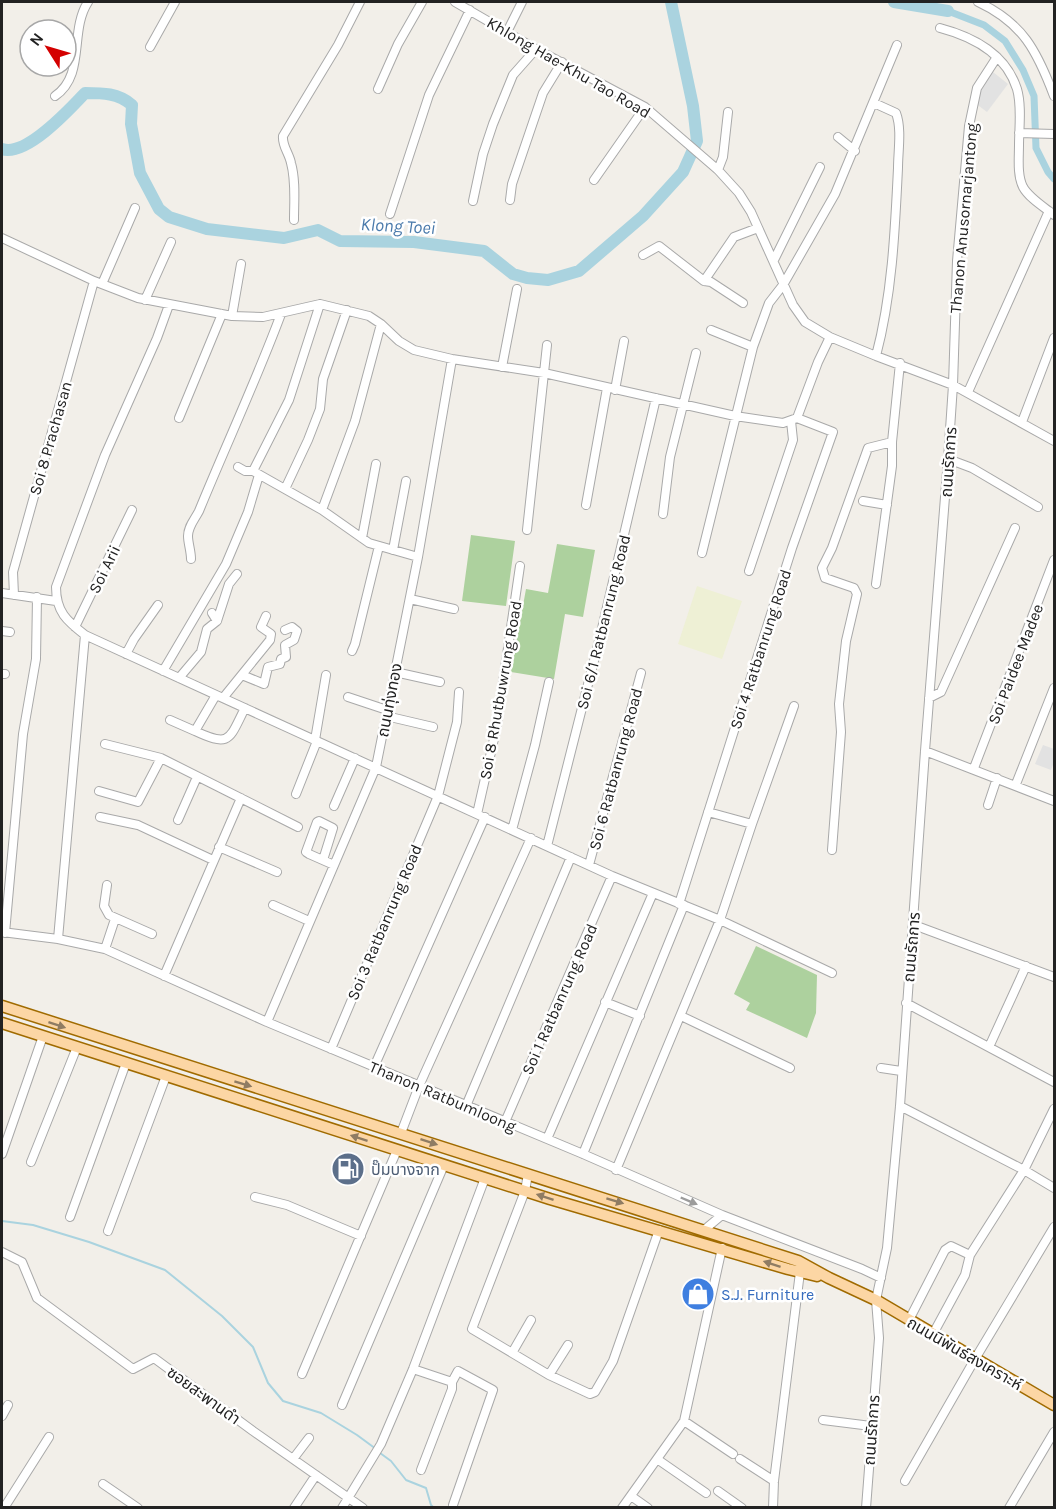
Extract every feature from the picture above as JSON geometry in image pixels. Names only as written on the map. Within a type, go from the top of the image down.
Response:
[{"type":"main road","points":[[2,1006],[171,1062],[784,1256],[829,1278]]},
{"type":"main road","points":[[2,1023],[525,1191],[800,1272],[829,1278]]},
{"type":"main road","points":[[166,1076],[171,1062]]},
{"type":"main road","name":"ถนนนิพันธ์สงเคราะห์","points":[[829,1278],[876,1300],[1054,1405]]},
{"type":"street","points":[[55,96],[65,89],[70,79],[77,34],[88,2]]},
{"type":"street","points":[[150,47],[175,2]]},
{"type":"street","points":[[294,220],[293,172],[282,136],[338,45],[360,2]]},
{"type":"street","points":[[378,89],[398,44],[422,2]]},
{"type":"street","name":"Khlong Hae-Khu Tao Road","points":[[455,2],[536,49],[645,107],[718,170],[751,212],[783,285],[805,322],[830,337],[968,392],[1054,441]]},
{"type":"street","points":[[507,32],[522,2]]},
{"type":"street","points":[[978,2],[1003,15],[1018,28],[1042,65],[1054,96]]},
{"type":"street","points":[[390,214],[429,95],[470,10]]},
{"type":"street","points":[[940,28],[964,34],[982,44],[1006,68],[1017,90],[1021,133],[1019,168],[1022,184],[1052,213],[968,392]]},
{"type":"street","points":[[702,553],[753,347],[769,303],[783,285],[835,194],[855,151],[897,45]]},
{"type":"street","points":[[473,201],[483,154],[505,94],[513,75],[536,49]]},
{"type":"street","name":"Thanon Anusornarjantong","points":[[953,385],[957,261],[969,126],[977,88],[997,57]]},
{"type":"street","points":[[510,201],[512,184],[543,93],[562,62]]},
{"type":"street","points":[[874,103],[896,113],[899,136],[892,261],[883,329],[876,356]]},
{"type":"street","points":[[594,180],[645,107]]},
{"type":"street","points":[[718,170],[723,157],[728,112]]},
{"type":"street","points":[[1021,133],[1054,134]]},
{"type":"street","points":[[838,137],[855,151]]},
{"type":"street","points":[[774,260],[820,167]]},
{"type":"street","name":"Soi 8 Prachasan","points":[[14,595],[13,572],[98,283],[135,208]]},
{"type":"street","points":[[704,281],[734,237],[758,228]]},
{"type":"street","points":[[2,238],[98,283],[145,300],[232,316],[263,317],[320,304],[369,316],[399,341],[414,350],[452,359],[544,373],[735,416],[783,423],[794,420]]},
{"type":"street","points":[[145,300],[171,242]]},
{"type":"street","points":[[643,255],[659,246],[704,281],[711,282],[743,303]]},
{"type":"street","points":[[232,316],[241,264]]},
{"type":"street","points":[[502,367],[517,288]]},
{"type":"street","points":[[163,671],[226,564],[248,512],[256,473],[289,400],[320,304]]},
{"type":"street","points":[[169,305],[157,338],[105,455],[56,587],[56,601],[66,620],[85,635],[126,654],[612,876],[720,920],[832,973]]},
{"type":"street","points":[[285,489],[308,441],[320,409],[323,380],[347,310]]},
{"type":"street","points":[[179,418],[222,314]]},
{"type":"street","points":[[191,559],[188,536],[190,526],[250,392],[281,314]]},
{"type":"street","points":[[322,510],[355,421],[381,324]]},
{"type":"street","points":[[711,330],[753,347]]},
{"type":"street","points":[[749,571],[793,440],[794,420],[830,337]]},
{"type":"street","points":[[1022,422],[1054,338]]},
{"type":"street","points":[[586,505],[611,389],[624,341]]},
{"type":"street","points":[[527,530],[547,345]]},
{"type":"street","points":[[663,514],[670,457],[696,353]]},
{"type":"street","name":"ถนนทุ่งทอง","points":[[267,1022],[376,767],[418,557],[452,359]]},
{"type":"street","points":[[876,584],[888,505],[900,363]]},
{"type":"street","name":"ถนนรัถการ","points":[[866,1508],[879,1338],[876,1300],[886,1248],[900,1106],[953,385]]},
{"type":"street","name":"Soi 6/1 Ratbanrung Road","points":[[547,846],[600,637],[656,398]]},
{"type":"street","name":"Soi 4 Ratbanrung Road","points":[[583,1154],[640,1016],[682,904],[708,812],[792,548],[833,432],[794,420]]},
{"type":"street","points":[[832,850],[841,732],[839,704],[846,641],[858,594],[854,588],[825,578],[822,568],[832,548],[868,448],[892,442]]},
{"type":"street","points":[[948,459],[972,468],[1038,507]]},
{"type":"street","points":[[362,538],[376,464]]},
{"type":"street","points":[[238,467],[256,473],[322,510],[362,538],[379,546],[418,557]]},
{"type":"street","points":[[393,550],[406,482]]},
{"type":"street","points":[[863,501],[888,505]]},
{"type":"street","name":"Soi Arii","points":[[75,627],[132,510]]},
{"type":"street","points":[[929,698],[941,692],[1015,528]]},
{"type":"street","points":[[352,651],[356,644],[379,546]]},
{"type":"street","name":"Soi Paidee Madee","points":[[974,768],[1054,560]]},
{"type":"street","name":"Soi 8 Rhutbuwrung Road","points":[[374,1067],[481,815],[520,566]]},
{"type":"street","points":[[179,678],[201,652],[207,629],[215,617],[229,584],[237,574]]},
{"type":"street","points":[[2,593],[56,601]]},
{"type":"street","points":[[3,932],[23,734],[36,659],[37,597]]},
{"type":"street","points":[[410,599],[454,609]]},
{"type":"street","points":[[126,654],[158,605]]},
{"type":"street","points":[[195,731],[219,696],[242,675],[270,640],[270,634],[261,627],[266,616]]},
{"type":"street","points":[[242,675],[264,684],[268,667],[280,664],[281,659],[286,657],[285,645],[294,640],[297,631],[292,627],[285,630]]},
{"type":"street","points":[[58,939],[85,635]]},
{"type":"street","points":[[395,672],[440,682]]},
{"type":"street","name":"Soi 6 Ratbanrung Road","points":[[589,865],[641,673]]},
{"type":"street","points":[[296,794],[316,741],[326,675]]},
{"type":"street","points":[[512,830],[549,682]]},
{"type":"street","points":[[1016,784],[1054,688]]},
{"type":"street","name":"Soi 3 Ratbanrung Road","points":[[331,1049],[438,796],[457,722],[459,692]]},
{"type":"street","points":[[348,697],[387,713],[433,727]]},
{"type":"street","points":[[616,1170],[720,920],[794,706]]},
{"type":"street","points":[[171,720],[208,737],[225,740],[231,737],[245,708]]},
{"type":"street","points":[[105,744],[161,758],[298,827]]},
{"type":"street","points":[[925,751],[1016,784],[1054,801]]},
{"type":"street","points":[[99,791],[138,802],[161,758]]},
{"type":"street","points":[[334,806],[355,758]]},
{"type":"street","points":[[178,820],[197,777]]},
{"type":"street","points":[[988,805],[998,778]]},
{"type":"street","points":[[164,976],[241,798]]},
{"type":"street","points":[[708,812],[752,824]]},
{"type":"street","points":[[100,817],[138,825],[213,860]]},
{"type":"street","points":[[401,1133],[419,1086],[531,838]]},
{"type":"street","points":[[219,847],[277,872]]},
{"type":"street","points":[[466,1106],[572,857]]},
{"type":"street","points":[[322,860],[334,865]]},
{"type":"street","name":"Soi 1 Ratbanrung Road","points":[[505,1122],[612,876]]},
{"type":"street","points":[[107,885],[104,906],[109,915],[152,934]]},
{"type":"street","points":[[547,1139],[653,893]]},
{"type":"street","points":[[273,904],[309,921]]},
{"type":"street","points":[[105,950],[115,918]]},
{"type":"street","points":[[914,925],[1054,977]]},
{"type":"street","name":"Thanon Ratbumloong","points":[[3,932],[58,939],[105,950],[267,1022],[583,1154],[722,1215],[881,1278]]},
{"type":"street","points":[[989,1047],[1026,966]]},
{"type":"street","points":[[605,1002],[640,1016]]},
{"type":"street","points":[[906,1003],[1053,1078]]},
{"type":"street","points":[[681,1016],[790,1068]]},
{"type":"street","points":[[2,1154],[43,1036]]},
{"type":"street","points":[[31,1162],[77,1047]]},
{"type":"street","points":[[70,1217],[126,1063]]},
{"type":"street","points":[[881,1068],[901,1071]]},
{"type":"street","points":[[108,1231],[166,1076]]},
{"type":"street","points":[[900,1106],[1054,1188]]},
{"type":"street","points":[[933,1334],[965,1275],[970,1255],[1023,1170],[1054,1109]]},
{"type":"street","points":[[302,1374],[397,1150]]},
{"type":"street","points":[[342,1405],[444,1165]]},
{"type":"street","points":[[528,1174],[525,1191],[472,1329],[549,1375],[590,1394],[595,1392],[613,1361],[659,1230]]},
{"type":"street","points":[[342,1508],[381,1444],[413,1369],[485,1178]]},
{"type":"street","points":[[255,1197],[287,1204],[361,1236]]},
{"type":"street","points":[[704,1230],[722,1215]]},
{"type":"street","points":[[905,1481],[1054,1227]]},
{"type":"street","points":[[779,1237],[784,1256]]},
{"type":"street","points":[[909,1320],[945,1250],[951,1246],[970,1255]]},
{"type":"street","points":[[622,1508],[684,1420],[722,1248]]},
{"type":"street","name":"ซอยสะพานดำ","points":[[2,1252],[21,1262],[38,1298],[133,1369],[154,1358],[363,1508]]},
{"type":"street","points":[[773,1508],[774,1481],[800,1272]]},
{"type":"street","points":[[512,1353],[531,1320]]},
{"type":"street","points":[[700,1348],[711,1342]]},
{"type":"street","points":[[549,1375],[568,1345]]},
{"type":"street","points":[[413,1369],[452,1382]]},
{"type":"street","points":[[421,1470],[458,1371],[494,1390],[453,1505]]},
{"type":"street","points":[[2,1416],[8,1405]]},
{"type":"street","points":[[684,1420],[774,1481]]},
{"type":"street","points":[[823,1420],[871,1426]]},
{"type":"street","points":[[1009,1508],[1054,1432]]},
{"type":"street","points":[[4,1508],[49,1437]]},
{"type":"street","points":[[293,1459],[309,1438]]},
{"type":"street","points":[[657,1459],[706,1493]]},
{"type":"street","points":[[294,1508],[316,1475]]},
{"type":"street","points":[[103,1484],[138,1508]]},
{"type":"street","points":[[718,1491],[742,1508]]},
{"type":"street","points":[[631,1496],[648,1508]]},
{"type":"green space","points":[[471,535],[515,541],[506,606],[462,601]]},
{"type":"green space","points":[[557,544],[595,550],[583,617],[565,614],[554,679],[511,672],[526,589],[548,593]]},
{"type":"green space","points":[[697,586],[742,601],[722,659],[678,644]]},
{"type":"green space","points":[[756,946],[817,975],[816,1013],[807,1038],[746,1010],[750,1003],[734,994]]},
{"type":"shaded area","points":[[993,64],[996,67],[993,72],[1008,84],[987,112],[975,103],[978,90]]},
{"type":"shaded area","points":[[1043,745],[1054,749],[1054,762],[1051,770],[1035,764]]},
{"type":"waterway","name":"Klong Toei","points":[[2,149],[12,150],[35,139],[85,93],[110,94],[132,105],[131,124],[140,173],[159,209],[169,217],[207,229],[284,238],[318,230],[340,241],[414,242],[484,251],[513,274],[548,280],[579,271],[643,216],[683,172],[697,141],[693,106],[671,2]]},
{"type":"waterway","name":"Klong Toei","points":[[894,2],[948,11]]},
{"type":"waterway","points":[[948,11],[984,25],[1005,41],[1023,70],[1034,96],[1036,148],[1054,179]]},
{"type":"waterway","points":[[2,1221],[33,1225],[89,1242],[165,1270],[222,1316],[253,1347],[268,1383],[283,1401],[321,1413],[376,1449]]},
{"type":"waterway","points":[[380,1453],[391,1461],[406,1480],[426,1488],[434,1508]]},
{"type":"place","name":"ปั๊มบางจาก","points":[[348,1169]]},
{"type":"place","name":"S.J. Furniture","points":[[698,1294]]}]
